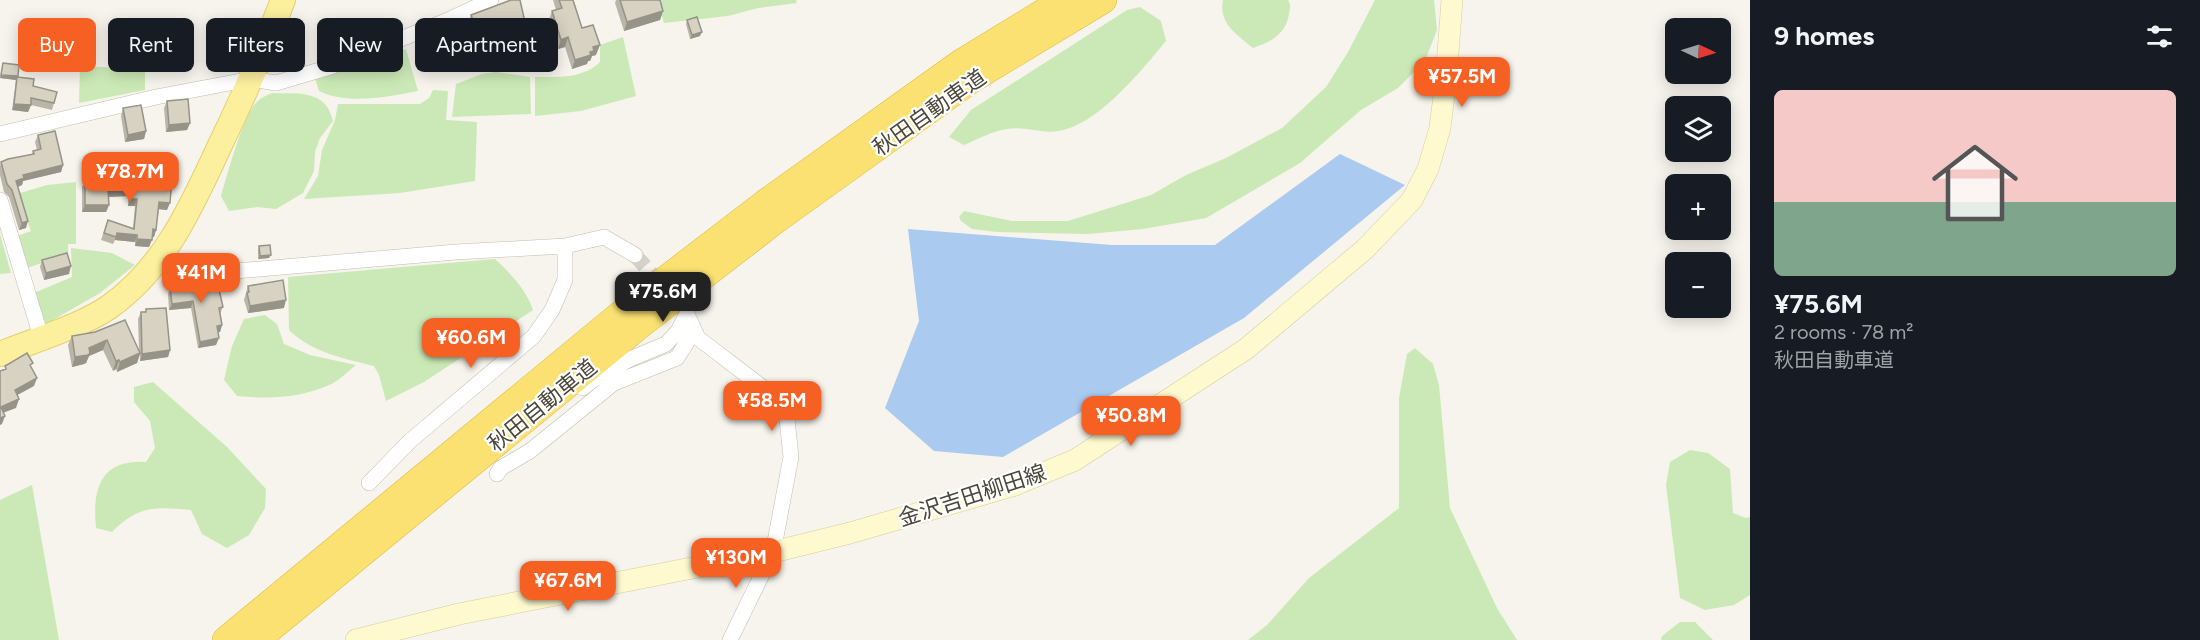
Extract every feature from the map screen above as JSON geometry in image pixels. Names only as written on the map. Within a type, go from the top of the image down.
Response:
[{"type":"highway","name":"秋田自動車道","points":[[226,640],[644,296],[764,204],[961,63],[1064,0]]},
{"type":"highway","name":"秋田自動車道","points":[[256,640],[641,324],[773,222],[972,80],[1103,0]]},
{"type":"main road","points":[[0,354],[107,308],[124,296],[158,259],[186,219],[251,80],[283,0]]},
{"type":"main road","name":"金沢吉田柳田線","points":[[356,640],[459,614],[773,552],[850,533],[1012,486],[1075,460],[1246,349],[1365,249],[1412,200],[1428,169],[1440,128],[1452,0]]},
{"type":"street","points":[[0,134],[156,97],[251,80],[276,83],[330,67],[446,21],[491,0]]},
{"type":"street","points":[[0,200],[41,337]]},
{"type":"street","points":[[158,259],[178,276],[456,252],[565,246],[604,237],[635,255]]},
{"type":"street","points":[[369,483],[410,441],[534,336],[552,310],[565,280],[565,246]]},
{"type":"street","points":[[492,446],[522,439],[592,380],[630,359],[666,344],[678,331],[687,314],[698,338],[770,393],[787,419],[790,457],[773,552],[730,640]]},
{"type":"street","points":[[497,474],[501,468],[530,451],[614,384],[677,358],[694,331]]},
{"type":"green space","points":[[657,0],[796,0],[797,3],[758,8],[728,16],[664,23]]},
{"type":"green space","points":[[1223,0],[1288,0],[1290,7],[1285,27],[1277,36],[1253,48],[1226,22],[1222,8]]},
{"type":"green space","points":[[1375,0],[1434,0],[1437,30],[1425,61],[1398,88],[1361,110],[1300,163],[1206,218],[1143,229],[1088,234],[997,232],[972,229],[961,221],[959,217],[964,211],[1012,221],[1068,221],[1151,195],[1186,175],[1226,158],[1282,128],[1326,87],[1348,52]]},
{"type":"green space","points":[[1140,7],[1161,21],[1166,41],[1118,95],[1088,119],[1073,127],[1058,131],[1013,128],[1002,130],[964,145],[949,137],[971,110],[1127,10]]},
{"type":"green space","points":[[623,37],[636,96],[581,111],[535,116],[535,77],[569,76],[586,72],[600,62],[600,45]]},
{"type":"green space","points":[[406,49],[418,91],[355,99],[342,98],[319,91],[315,78],[334,72],[403,72],[403,50]]},
{"type":"green space","points":[[96,67],[108,67],[108,72],[145,72],[145,90],[79,103],[80,72],[96,72]]},
{"type":"green space","points":[[496,72],[530,77],[531,114],[452,117],[456,84],[482,74]]},
{"type":"green space","points":[[433,90],[448,91],[446,120],[477,122],[475,181],[400,193],[304,199],[318,176],[322,150],[335,120],[338,104],[420,104],[429,98]]},
{"type":"green space","points":[[272,93],[310,95],[317,98],[324,103],[333,121],[320,138],[315,152],[314,171],[303,193],[276,209],[257,207],[229,211],[221,196],[242,130],[253,106],[260,99]]},
{"type":"green space","points":[[76,182],[76,244],[68,244],[68,254],[27,268],[17,236],[31,231],[17,194],[47,185]]},
{"type":"green space","points":[[0,234],[11,273],[0,274]]},
{"type":"green space","points":[[71,248],[112,253],[135,265],[100,293],[46,324],[34,293],[72,277]]},
{"type":"green space","points":[[495,259],[522,289],[533,310],[424,382],[386,401],[379,375],[374,366],[318,349],[307,344],[289,330],[288,277]]},
{"type":"green space","points":[[265,315],[277,324],[284,344],[310,355],[356,365],[333,383],[307,393],[273,397],[237,396],[224,380],[232,346],[244,319]]},
{"type":"green space","points":[[1415,348],[1433,364],[1439,385],[1450,508],[1497,608],[1517,640],[1248,640],[1267,625],[1309,578],[1399,508],[1399,398],[1407,354]]},
{"type":"green space","points":[[153,382],[227,447],[266,489],[265,508],[249,535],[227,548],[202,534],[191,510],[167,508],[148,510],[139,512],[112,532],[96,528],[96,500],[103,479],[109,471],[119,465],[146,462],[155,448],[150,421],[134,402],[134,387]]},
{"type":"green space","points":[[1690,450],[1708,453],[1730,469],[1733,513],[1746,518],[1750,517],[1750,595],[1734,605],[1705,610],[1680,598],[1666,485],[1670,462]]},
{"type":"green space","points":[[32,485],[59,640],[0,640],[0,500]]},
{"type":"green space","points":[[1680,622],[1695,622],[1713,640],[1661,640],[1662,636]]},
{"type":"water","points":[[1340,154],[1405,185],[1244,318],[1003,457],[934,451],[885,408],[919,321],[908,229],[1112,245],[1215,245]]},
{"type":"building","points":[[511,0],[520,0],[524,18],[472,18],[471,15]]},
{"type":"building","points":[[559,0],[573,0],[582,28],[593,25],[600,45],[593,47],[594,51],[590,52],[591,55],[575,60],[568,37],[561,40],[558,18],[554,18],[552,11],[562,8]]},
{"type":"building","points":[[620,0],[660,0],[663,11],[627,22]]},
{"type":"building","points":[[697,17],[702,32],[692,35],[687,20]]},
{"type":"building","points":[[3,63],[18,65],[18,76],[1,75]]},
{"type":"building","points":[[17,77],[34,79],[33,86],[57,92],[54,103],[31,98],[31,105],[14,104]]},
{"type":"building","points":[[188,99],[190,123],[169,125],[167,101]]},
{"type":"building","points":[[141,105],[146,131],[128,135],[123,108]]},
{"type":"building","points":[[55,131],[63,165],[23,175],[24,178],[16,181],[28,221],[22,223],[1,162],[34,154],[33,151],[41,149],[38,135]]},
{"type":"building","points":[[103,176],[159,181],[158,189],[171,190],[170,203],[159,202],[156,230],[153,229],[152,240],[137,239],[137,235],[117,233],[116,237],[104,233],[108,220],[134,229],[137,199],[130,199],[131,190],[108,190],[109,205],[85,205],[85,180],[103,180]]},
{"type":"building","points":[[270,245],[271,255],[260,256],[259,246]]},
{"type":"building","points":[[67,253],[71,266],[46,273],[42,260]]},
{"type":"building","points":[[216,276],[223,307],[219,308],[222,325],[217,326],[219,338],[200,342],[193,301],[172,304],[170,287],[175,287],[175,281]]},
{"type":"building","points":[[283,280],[286,300],[250,306],[248,286]]},
{"type":"building","points":[[166,308],[170,350],[142,354],[141,312],[146,312],[146,309]]},
{"type":"building","points":[[125,320],[140,353],[120,362],[116,361],[107,340],[89,348],[88,355],[75,357],[72,336],[95,332]]},
{"type":"building","points":[[27,353],[33,363],[30,365],[37,378],[15,390],[19,399],[1,407],[5,416],[0,418],[0,371]]},
{"type":"tunnel","points":[[635,255],[665,289]]}]
